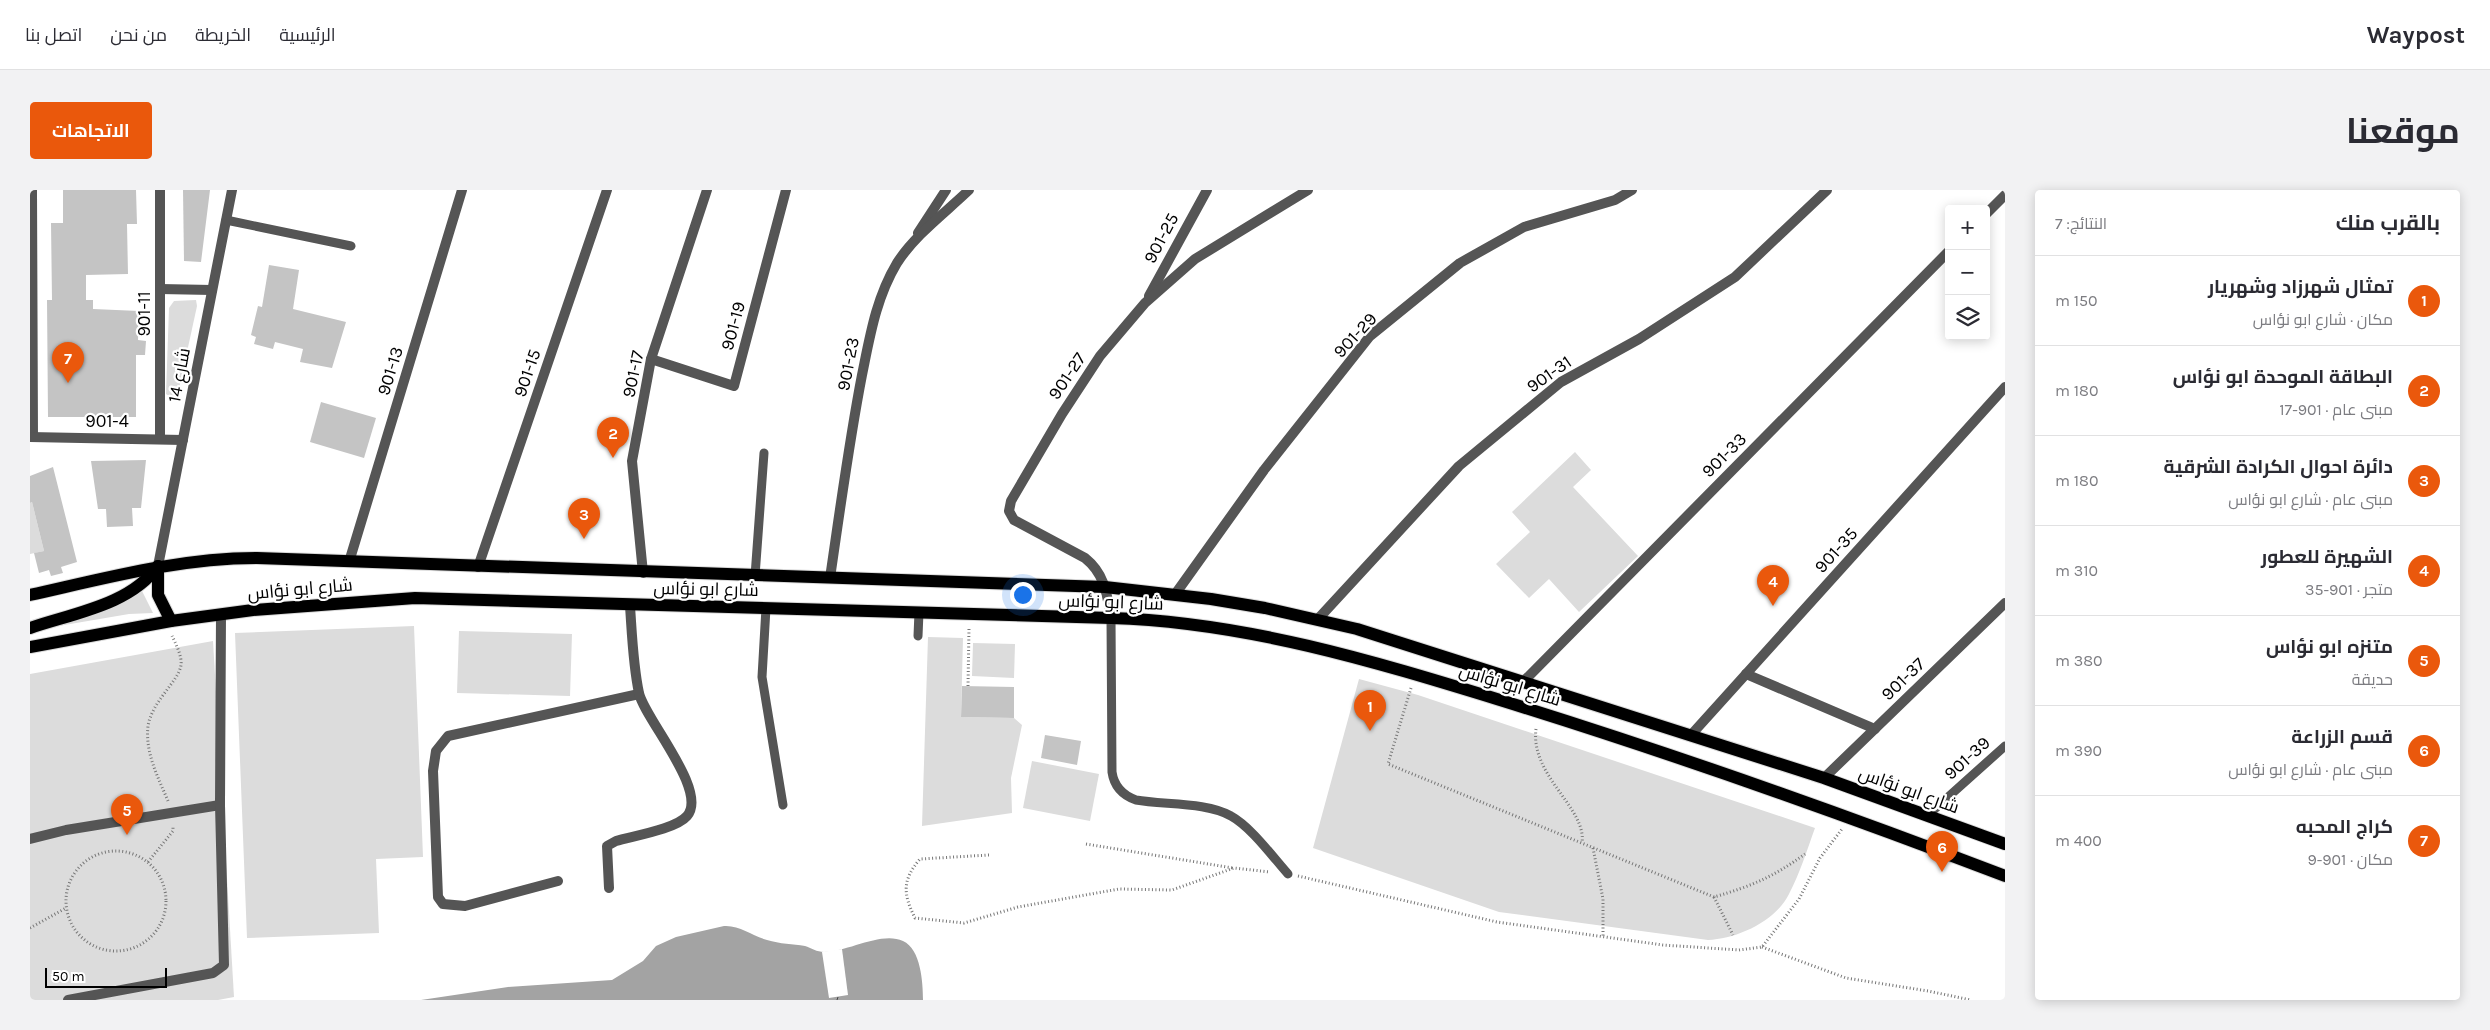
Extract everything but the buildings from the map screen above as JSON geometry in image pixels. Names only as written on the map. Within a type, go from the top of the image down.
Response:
[{"type":"main road","name":"شارع ابو نؤاس","points":[[30,595],[158,566],[228,558],[1105,587],[1176,593],[1318,619],[1395,641],[1824,778],[2005,844]]},
{"type":"main road","points":[[158,566],[158,595],[170,621]]},
{"type":"main road","points":[[30,628],[126,595],[146,581],[158,566]]},
{"type":"main road","name":"شارع ابو نؤاس","points":[[30,648],[170,621],[220,614],[415,598],[630,606],[1112,618],[1180,622],[1352,656],[1631,740],[1851,817],[2005,876]]},
{"type":"street","points":[[31,437],[32,190]]},
{"type":"street","name":"901-11","points":[[160,190],[160,438]]},
{"type":"street","name":"شارع 14","points":[[158,566],[232,190]]},
{"type":"street","name":"901-13","points":[[349,562],[462,190]]},
{"type":"street","name":"901-15","points":[[478,567],[607,190]]},
{"type":"street","name":"901-17","points":[[643,572],[632,461],[651,359],[707,190]]},
{"type":"street","name":"901-19","points":[[651,359],[734,386],[786,190]]},
{"type":"street","points":[[909,247],[946,190]]},
{"type":"street","name":"901-23","points":[[830,578],[855,411],[874,313],[897,263],[909,247],[970,190]]},
{"type":"street","name":"901-25","points":[[1145,303],[1207,190]]},
{"type":"street","name":"901-27","points":[[1112,618],[1105,587],[1095,566],[1085,558],[1014,520],[1010,511],[1011,502],[1062,414],[1100,356],[1145,303],[1195,259],[1308,190]]},
{"type":"street","name":"901-29","points":[[1176,593],[1264,470],[1370,336],[1460,263],[1524,228],[1615,200],[1632,190]]},
{"type":"street","name":"901-31","points":[[1318,619],[1459,466],[1561,382],[1639,339],[1735,277],[1827,190]]},
{"type":"street","points":[[1990,210],[2005,195]]},
{"type":"street","name":"901-33","points":[[1523,682],[1945,256]]},
{"type":"street","points":[[160,289],[212,290]]},
{"type":"street","name":"901-35","points":[[1691,735],[2005,387]]},
{"type":"street","name":"901-4","points":[[31,437],[160,438],[183,440]]},
{"type":"street","name":"901-37","points":[[1824,778],[2005,602]]},
{"type":"street","points":[[609,888],[607,846],[616,841],[674,824],[687,816],[691,809],[689,786],[639,694],[630,606]]},
{"type":"street","points":[[68,1000],[213,973],[224,965],[220,805],[220,614]]},
{"type":"street","points":[[1746,674],[1875,729]]},
{"type":"street","points":[[558,881],[465,906],[443,904],[438,897],[433,771],[436,751],[448,736],[639,694]]},
{"type":"street","points":[[30,839],[66,830],[220,805]]},
{"type":"lane","points":[[226,220],[351,246]]},
{"type":"lane","points":[[755,576],[764,454]]},
{"type":"lane","points":[[766,608],[762,678],[783,805]]},
{"type":"lane","points":[[918,636],[919,612]]},
{"type":"lane","points":[[1112,618],[1112,778],[1117,788],[1125,796],[1136,800],[1215,810],[1230,815],[1243,824],[1288,874]]},
{"type":"lane","name":"901-39","points":[[1928,815],[2005,746]]},
{"type":"path","points":[[968,686],[969,628]]},
{"type":"path","points":[[148,862],[173,831],[174,820],[172,812],[149,754],[148,727],[157,703],[179,672],[181,665],[172,636]]},
{"type":"path","points":[[1411,688],[1388,764],[1714,897],[1744,888],[1776,874],[1805,854]]},
{"type":"path","points":[[1536,729],[1540,758],[1546,775],[1574,813],[1583,836],[1582,843]]},
{"type":"path","points":[[1762,947],[1799,898],[1820,858],[1851,817]]},
{"type":"path","points":[[1086,844],[1234,868],[1288,874],[1497,922],[1701,949],[1739,950],[1762,947],[1846,978],[1928,990],[1971,1000]]},
{"type":"path","points":[[1592,848],[1604,899],[1603,937]]},
{"type":"path","points":[[115,850],[127,852],[148,862],[162,880],[166,904],[160,926],[144,943],[122,952],[99,949],[79,936],[72,927],[66,908],[66,893],[69,881],[75,871],[92,856],[115,850]]},
{"type":"path","points":[[989,855],[920,859],[908,873],[907,902],[915,918],[964,923],[1018,907],[1118,889],[1172,890],[1234,868]]},
{"type":"path","points":[[1714,897],[1733,934]]},
{"type":"path","points":[[30,928],[66,908]]},
{"type":"shaded area","points":[[196,300],[197,306],[177,398],[172,398],[166,394],[169,308],[174,301]]},
{"type":"shaded area","points":[[1575,452],[1591,470],[1573,487],[1638,556],[1579,612],[1549,579],[1529,598],[1496,564],[1530,532],[1512,512]]},
{"type":"shaded area","points":[[32,502],[44,551],[30,554],[30,503]]},
{"type":"shaded area","points":[[142,591],[153,613],[129,614],[35,630],[124,601]]},
{"type":"shaded area","points":[[414,626],[423,857],[376,859],[379,933],[247,938],[235,633]]},
{"type":"shaded area","points":[[459,631],[572,634],[570,696],[457,693]]},
{"type":"shaded area","points":[[928,637],[963,638],[961,717],[1014,718],[1022,725],[1011,778],[1012,813],[922,826]]},
{"type":"shaded area","points":[[213,641],[234,997],[218,1000],[30,1000],[30,674]]},
{"type":"shaded area","points":[[973,643],[1015,644],[1014,678],[972,676]]},
{"type":"shaded area","points":[[1359,679],[1418,695],[1815,828],[1793,886],[1783,904],[1754,927],[1731,936],[1708,940],[1499,912],[1313,848]]},
{"type":"shaded area","points":[[1032,761],[1099,774],[1090,821],[1023,808]]},
{"type":"shaded area","points":[[724,926],[735,927],[772,941],[805,946],[821,952],[843,949],[885,938],[903,941],[914,951],[920,967],[923,1000],[421,1000],[508,987],[612,980],[643,961],[656,946],[676,937]]},
{"type":"pier","points":[[842,949],[848,995],[829,998],[822,952]]},
{"type":"place","name":"كراج المحبه","points":[[68,383]]},
{"type":"place","name":"البطاقة الموحدة ابو نؤاس","points":[[613,458]]},
{"type":"place","name":"دائرة احوال الكرادة الشرقية","points":[[584,539]]},
{"type":"place","name":"الشهيرة للعطور","points":[[1773,606]]},
{"type":"place","name":"تمثال شهرزاد وشهريار","points":[[1370,731]]},
{"type":"place","name":"متنزه ابو نؤاس","points":[[127,835]]},
{"type":"place","name":"قسم الزراعة","points":[[1942,872]]}]
